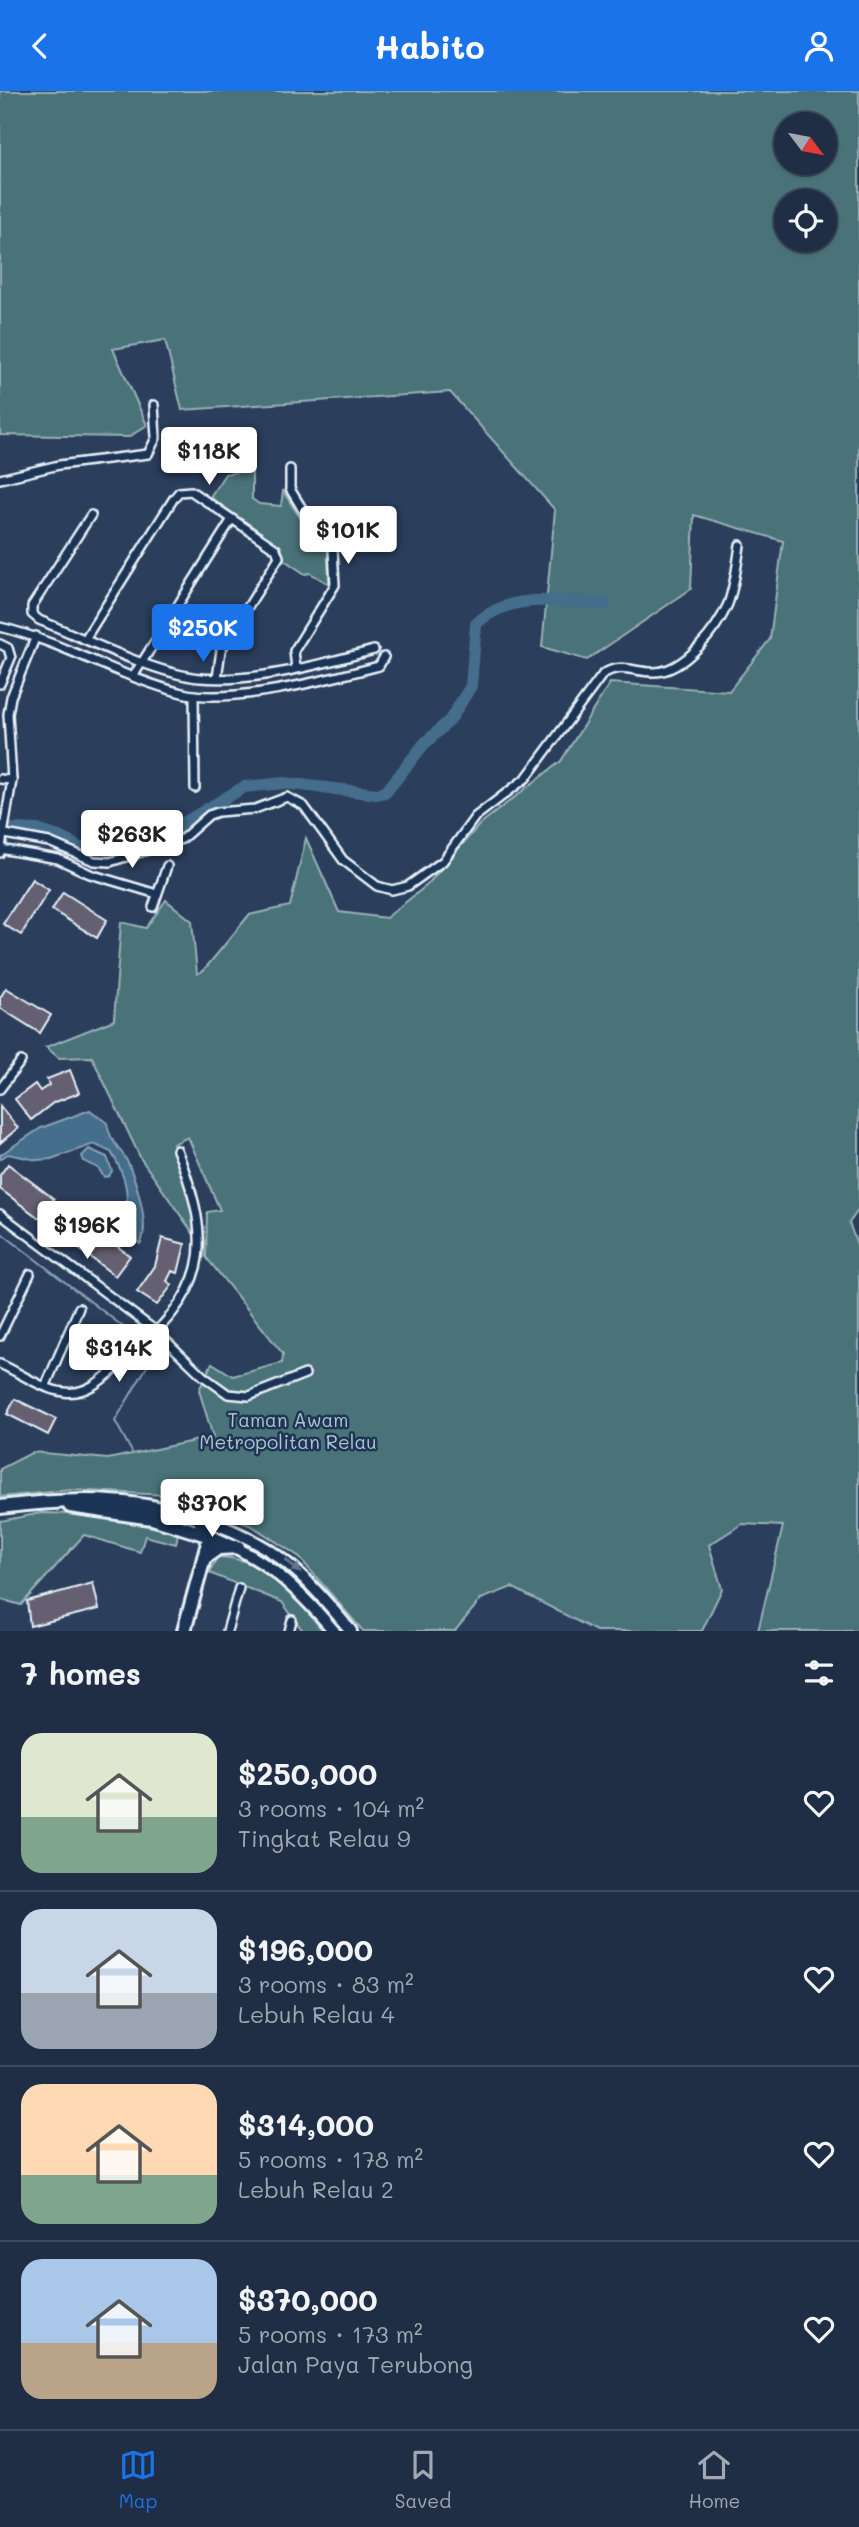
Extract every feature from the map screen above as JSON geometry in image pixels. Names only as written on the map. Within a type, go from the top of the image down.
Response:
[{"type":"main road","points":[[0,1507],[50,1501],[100,1500],[155,1505],[235,1531],[258,1541],[294,1566],[351,1631]]},
{"type":"main road","points":[[50,1501],[152,1518],[183,1526],[238,1547],[299,1590],[334,1631]]},
{"type":"main road","points":[[198,1518],[210,1536]]},
{"type":"main road","points":[[183,1526],[199,1545],[204,1558]]},
{"type":"main road","points":[[184,1631],[210,1536],[219,1530],[235,1531]]},
{"type":"main road","points":[[204,1558],[218,1548],[238,1547]]},
{"type":"street","points":[[0,479],[59,465],[148,454],[156,438],[154,404]]},
{"type":"street","points":[[290,469],[290,489],[309,520],[333,549],[335,585],[294,651],[296,668]]},
{"type":"street","points":[[85,639],[179,492],[191,491],[276,549],[279,557],[221,650],[218,678]]},
{"type":"street","points":[[91,515],[32,606],[32,614],[38,620],[171,673],[200,678],[296,668],[374,650]]},
{"type":"street","points":[[134,675],[232,519]]},
{"type":"street","points":[[5,834],[49,842],[94,860],[110,862],[182,839],[209,815],[255,809],[287,797],[304,806],[343,860],[377,885],[392,890],[408,886],[443,861],[475,817],[526,778],[603,674],[616,667],[662,671],[684,659],[701,643],[727,604],[740,545]]},
{"type":"street","points":[[0,627],[36,636],[134,675],[194,695],[267,690],[379,666],[384,657]]},
{"type":"street","points":[[36,636],[11,697],[8,714],[12,780],[1,850],[58,859],[90,874],[157,894]]},
{"type":"street","points":[[0,684],[11,659],[2,645]]},
{"type":"street","points":[[194,695],[195,788]]},
{"type":"street","points":[[0,779],[12,780]]},
{"type":"street","points":[[153,907],[167,866]]},
{"type":"street","points":[[0,1089],[21,1061]]},
{"type":"street","points":[[0,1364],[63,1392],[95,1385],[143,1345],[178,1307],[191,1284],[200,1238],[195,1197],[177,1150]]},
{"type":"street","points":[[0,1214],[156,1331],[203,1375],[228,1394],[249,1396],[305,1374]]},
{"type":"street","points":[[0,1336],[30,1274]]},
{"type":"street","points":[[46,1385],[79,1308]]},
{"type":"street","points":[[227,1631],[239,1588]]},
{"type":"street","points":[[289,1631],[292,1620]]},
{"type":"green space","name":"Taman Awam Metropolitan Relau","points":[[0,91],[859,91],[859,1209],[849,1223],[859,1250],[859,1631],[758,1631],[783,1526],[742,1524],[709,1545],[722,1589],[702,1631],[596,1631],[512,1587],[481,1599],[455,1631],[363,1631],[298,1556],[252,1526],[165,1495],[71,1490],[0,1497],[0,1469],[33,1452],[108,1459],[213,1437],[199,1390],[212,1363],[233,1376],[282,1363],[283,1354],[206,1257],[207,1212],[220,1210],[188,1137],[173,1144],[195,1204],[193,1233],[141,1159],[92,1057],[59,1058],[46,1047],[114,1020],[121,922],[146,928],[166,900],[192,921],[197,974],[204,970],[249,915],[290,906],[306,838],[339,912],[386,918],[427,885],[480,824],[561,761],[610,683],[729,691],[770,639],[783,541],[694,515],[691,589],[587,660],[542,647],[555,510],[450,392],[182,410],[165,340],[113,349],[147,425],[129,437],[0,435]]},
{"type":"green space","points":[[252,470],[252,499],[259,504],[281,506],[283,491],[302,521],[328,550],[329,584],[310,573],[305,574],[283,559],[279,546],[210,497],[225,474]]},
{"type":"green space","points":[[41,1513],[93,1516],[161,1529],[178,1533],[176,1544],[145,1536],[140,1552],[84,1535],[21,1605],[0,1599],[0,1521]]},
{"type":"green space","points":[[217,1557],[233,1558],[264,1571],[290,1593],[323,1631],[303,1631],[282,1602],[209,1573]]},
{"type":"water","points":[[90,1110],[107,1123],[110,1135],[131,1171],[143,1216],[144,1227],[140,1244],[134,1239],[128,1226],[125,1183],[111,1152],[94,1144],[51,1159],[37,1160],[8,1154],[0,1159],[0,1155],[41,1128]]},
{"type":"water","points":[[89,1149],[107,1157],[112,1171],[109,1176],[104,1177],[98,1168],[84,1161],[82,1156]]},
{"type":"building","points":[[32,879],[49,890],[21,935],[3,924]]},
{"type":"building","points":[[63,892],[107,920],[97,938],[52,910]]},
{"type":"building","points":[[6,988],[51,1015],[40,1033],[0,1008],[0,998]]},
{"type":"building","points":[[70,1070],[79,1093],[53,1103],[31,1120],[15,1099],[35,1084],[40,1091],[49,1085],[47,1079]]},
{"type":"building","points":[[0,1106],[18,1128],[0,1143]]},
{"type":"building","points":[[8,1164],[54,1199],[39,1218],[0,1189],[0,1175]]},
{"type":"building","points":[[84,1221],[130,1256],[115,1276],[69,1241]]},
{"type":"building","points":[[162,1238],[185,1244],[178,1273],[172,1271],[167,1281],[172,1285],[157,1305],[137,1292],[155,1266]]},
{"type":"building","points":[[15,1399],[56,1419],[48,1435],[7,1414]]},
{"type":"building","points":[[93,1583],[99,1609],[30,1626],[27,1601]]},
{"type":"waterway","points":[[13,829],[37,830],[62,838],[78,847],[105,854],[154,841],[244,787],[284,783],[377,794],[386,792],[424,744],[450,720],[471,686],[476,624],[489,614],[520,603],[554,601],[605,604]]},
{"type":"waterway","points":[[0,1232],[143,1342]]},
{"type":"waterway","points":[[132,1452],[115,1421],[152,1358],[146,1347]]}]
